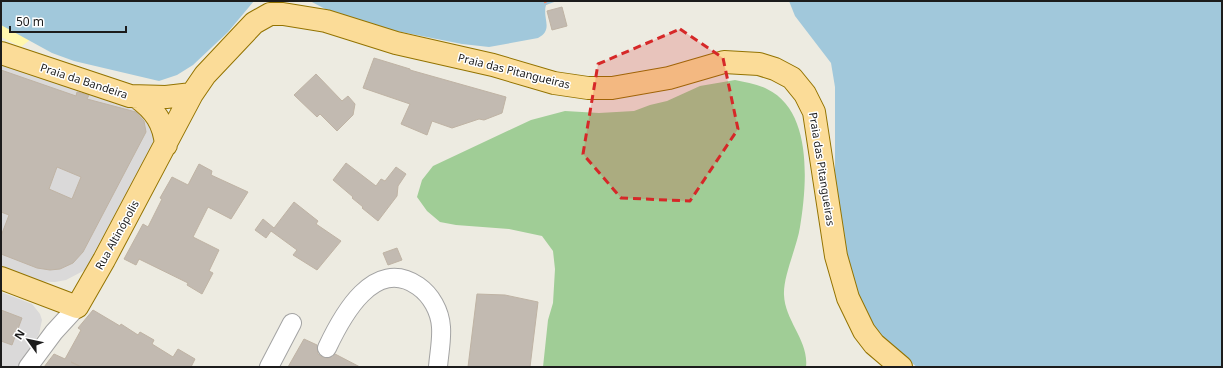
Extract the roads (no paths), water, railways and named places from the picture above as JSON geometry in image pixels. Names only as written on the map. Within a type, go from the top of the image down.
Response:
[{"type":"main road","name":"Praia das Pitangueiras","points":[[192,94],[205,75],[239,38],[254,23],[270,14],[283,14],[326,21],[396,43],[492,65],[554,83],[588,88],[612,88],[662,80],[724,62],[752,64],[775,69],[792,78],[805,94],[814,112],[836,256],[848,298],[864,331],[874,344],[902,367]]},
{"type":"main road","name":"Praia da Bandeira","points":[[1,53],[24,62],[137,97],[166,97],[192,94]]},
{"type":"main road","name":"Rua Altinópolis","points":[[77,306],[104,260],[192,94]]},
{"type":"main road","points":[[137,97],[160,119],[165,135],[166,145]]},
{"type":"main road","points":[[1,278],[77,306]]},
{"type":"street","points":[[327,348],[336,328],[360,295],[371,285],[384,280],[399,279],[410,281],[425,291],[436,306],[441,328],[438,367]]},
{"type":"street","name":"Rua Altinópolis","points":[[28,367],[54,332],[77,306]]},
{"type":"street","points":[[269,367],[292,323]]},
{"type":"water","points":[[1,1],[254,1],[228,32],[193,65],[177,75],[159,81],[74,61],[52,53],[1,25]]},
{"type":"water","points":[[310,1],[557,1],[546,5],[545,15],[547,27],[543,35],[538,38],[489,47],[462,44],[376,27],[331,12]]},
{"type":"water","points":[[789,1],[1222,1],[1222,367],[917,367],[880,339],[856,303],[835,196],[835,87],[831,63],[795,16]]}]
